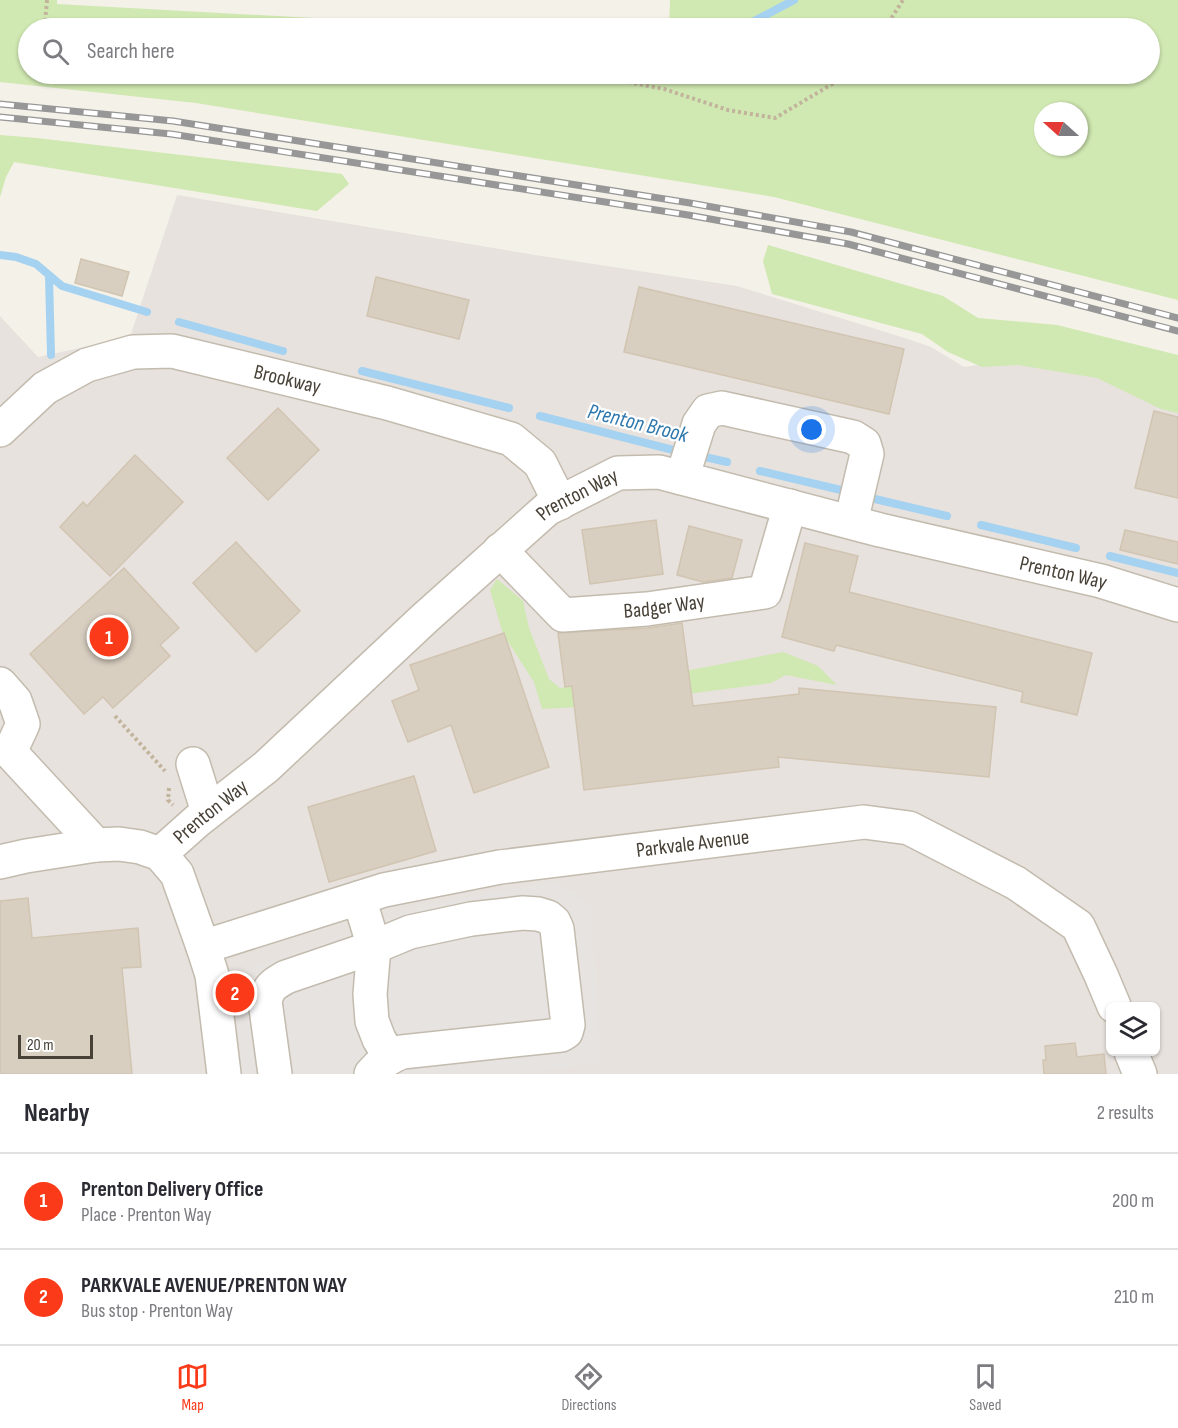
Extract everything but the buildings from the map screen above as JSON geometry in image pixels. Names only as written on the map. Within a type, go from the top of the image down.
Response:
[{"type":"street","name":"Brookway","points":[[0,430],[45,388],[87,365],[133,352],[172,351],[387,403],[511,439],[540,463],[560,503]]},
{"type":"street","points":[[682,477],[699,424],[708,411],[722,408],[853,437],[864,444],[867,454],[851,522]]},
{"type":"street","name":"Prenton Way","points":[[160,854],[200,818],[266,767],[547,509],[618,473],[659,472],[682,477],[851,522],[1101,580],[1178,605]]},
{"type":"street","name":"Badger Way","points":[[501,550],[563,615],[647,609],[765,592],[790,506]]},
{"type":"street","points":[[0,684],[15,701],[23,724],[10,752],[96,845]]},
{"type":"street","points":[[193,764],[200,818]]},
{"type":"street","name":"Parkvale Avenue","points":[[203,947],[384,890],[512,865],[864,822],[909,828],[1016,883],[1078,926],[1112,1002]]},
{"type":"street","name":"Prenton Way","points":[[0,862],[96,845],[140,846],[160,854],[177,874],[212,975],[224,1074]]},
{"type":"street","points":[[275,1074],[265,1001],[267,992],[274,984],[286,977],[374,947],[410,932],[471,920],[538,914],[554,922],[557,929],[568,1025],[566,1032],[561,1035],[402,1052],[380,1065],[379,1038],[372,1021],[370,994],[374,947],[359,898]]},
{"type":"street","points":[[1133,1056],[1140,1074]]},
{"type":"path","points":[[45,18],[47,0]]},
{"type":"path","points":[[891,18],[903,0]]},
{"type":"path","points":[[638,84],[664,89],[728,110],[775,118],[832,84]]},
{"type":"path","points":[[115,716],[170,777],[168,800],[200,818]]},
{"type":"shaded area","points":[[177,195],[535,255],[737,286],[931,347],[964,367],[1078,351],[1178,408],[1178,1074],[0,1074],[0,316],[38,357],[130,337]]},
{"type":"shaded area","points":[[553,881],[591,905],[601,1063],[516,1074],[242,1074],[236,1009],[239,972],[429,904]]},
{"type":"green space","points":[[0,0],[57,0],[57,4],[313,18],[18,18],[18,84],[0,82]]},
{"type":"green space","points":[[670,0],[1178,0],[1178,300],[774,197],[196,103],[19,84],[1160,84],[1160,18],[669,18]]},
{"type":"green space","points":[[0,135],[342,174],[349,184],[317,211],[14,162],[6,177],[0,197]]},
{"type":"green space","points":[[768,245],[943,296],[978,318],[1057,325],[1178,355],[1178,413],[1161,409],[1097,378],[1018,365],[982,367],[948,352],[922,334],[772,294],[763,261]]},
{"type":"green space","points":[[497,579],[523,601],[529,628],[549,679],[560,688],[670,674],[783,652],[818,666],[837,685],[786,675],[771,683],[595,706],[542,709],[534,682],[503,634],[490,590]]},
{"type":"waterway","points":[[760,18],[794,0]]},
{"type":"waterway","name":"Prenton Brook","points":[[0,255],[16,257],[36,264],[62,286],[147,312]]},
{"type":"waterway","points":[[49,276],[51,355]]},
{"type":"waterway","name":"Prenton Brook","points":[[179,322],[283,351]]},
{"type":"waterway","name":"Prenton Brook","points":[[362,371],[509,408]]},
{"type":"waterway","name":"Prenton Brook","points":[[540,416],[681,452]]},
{"type":"waterway","name":"Prenton Brook","points":[[696,455],[727,462]]},
{"type":"waterway","name":"Prenton Brook","points":[[760,471],[841,490]]},
{"type":"waterway","name":"Prenton Brook","points":[[875,499],[947,516]]},
{"type":"waterway","name":"Prenton Brook","points":[[981,525],[1076,548]]},
{"type":"waterway","name":"Prenton Brook","points":[[1110,556],[1178,573]]},
{"type":"railway","points":[[0,104],[173,121],[690,203],[851,232],[1178,318]]},
{"type":"railway","points":[[0,117],[171,134],[688,215],[848,244],[1178,331]]},
{"type":"place","name":"Prenton Delivery Office","points":[[109,637]]},
{"type":"place","name":"PARKVALE AVENUE/PRENTON WAY","points":[[235,993]]}]
